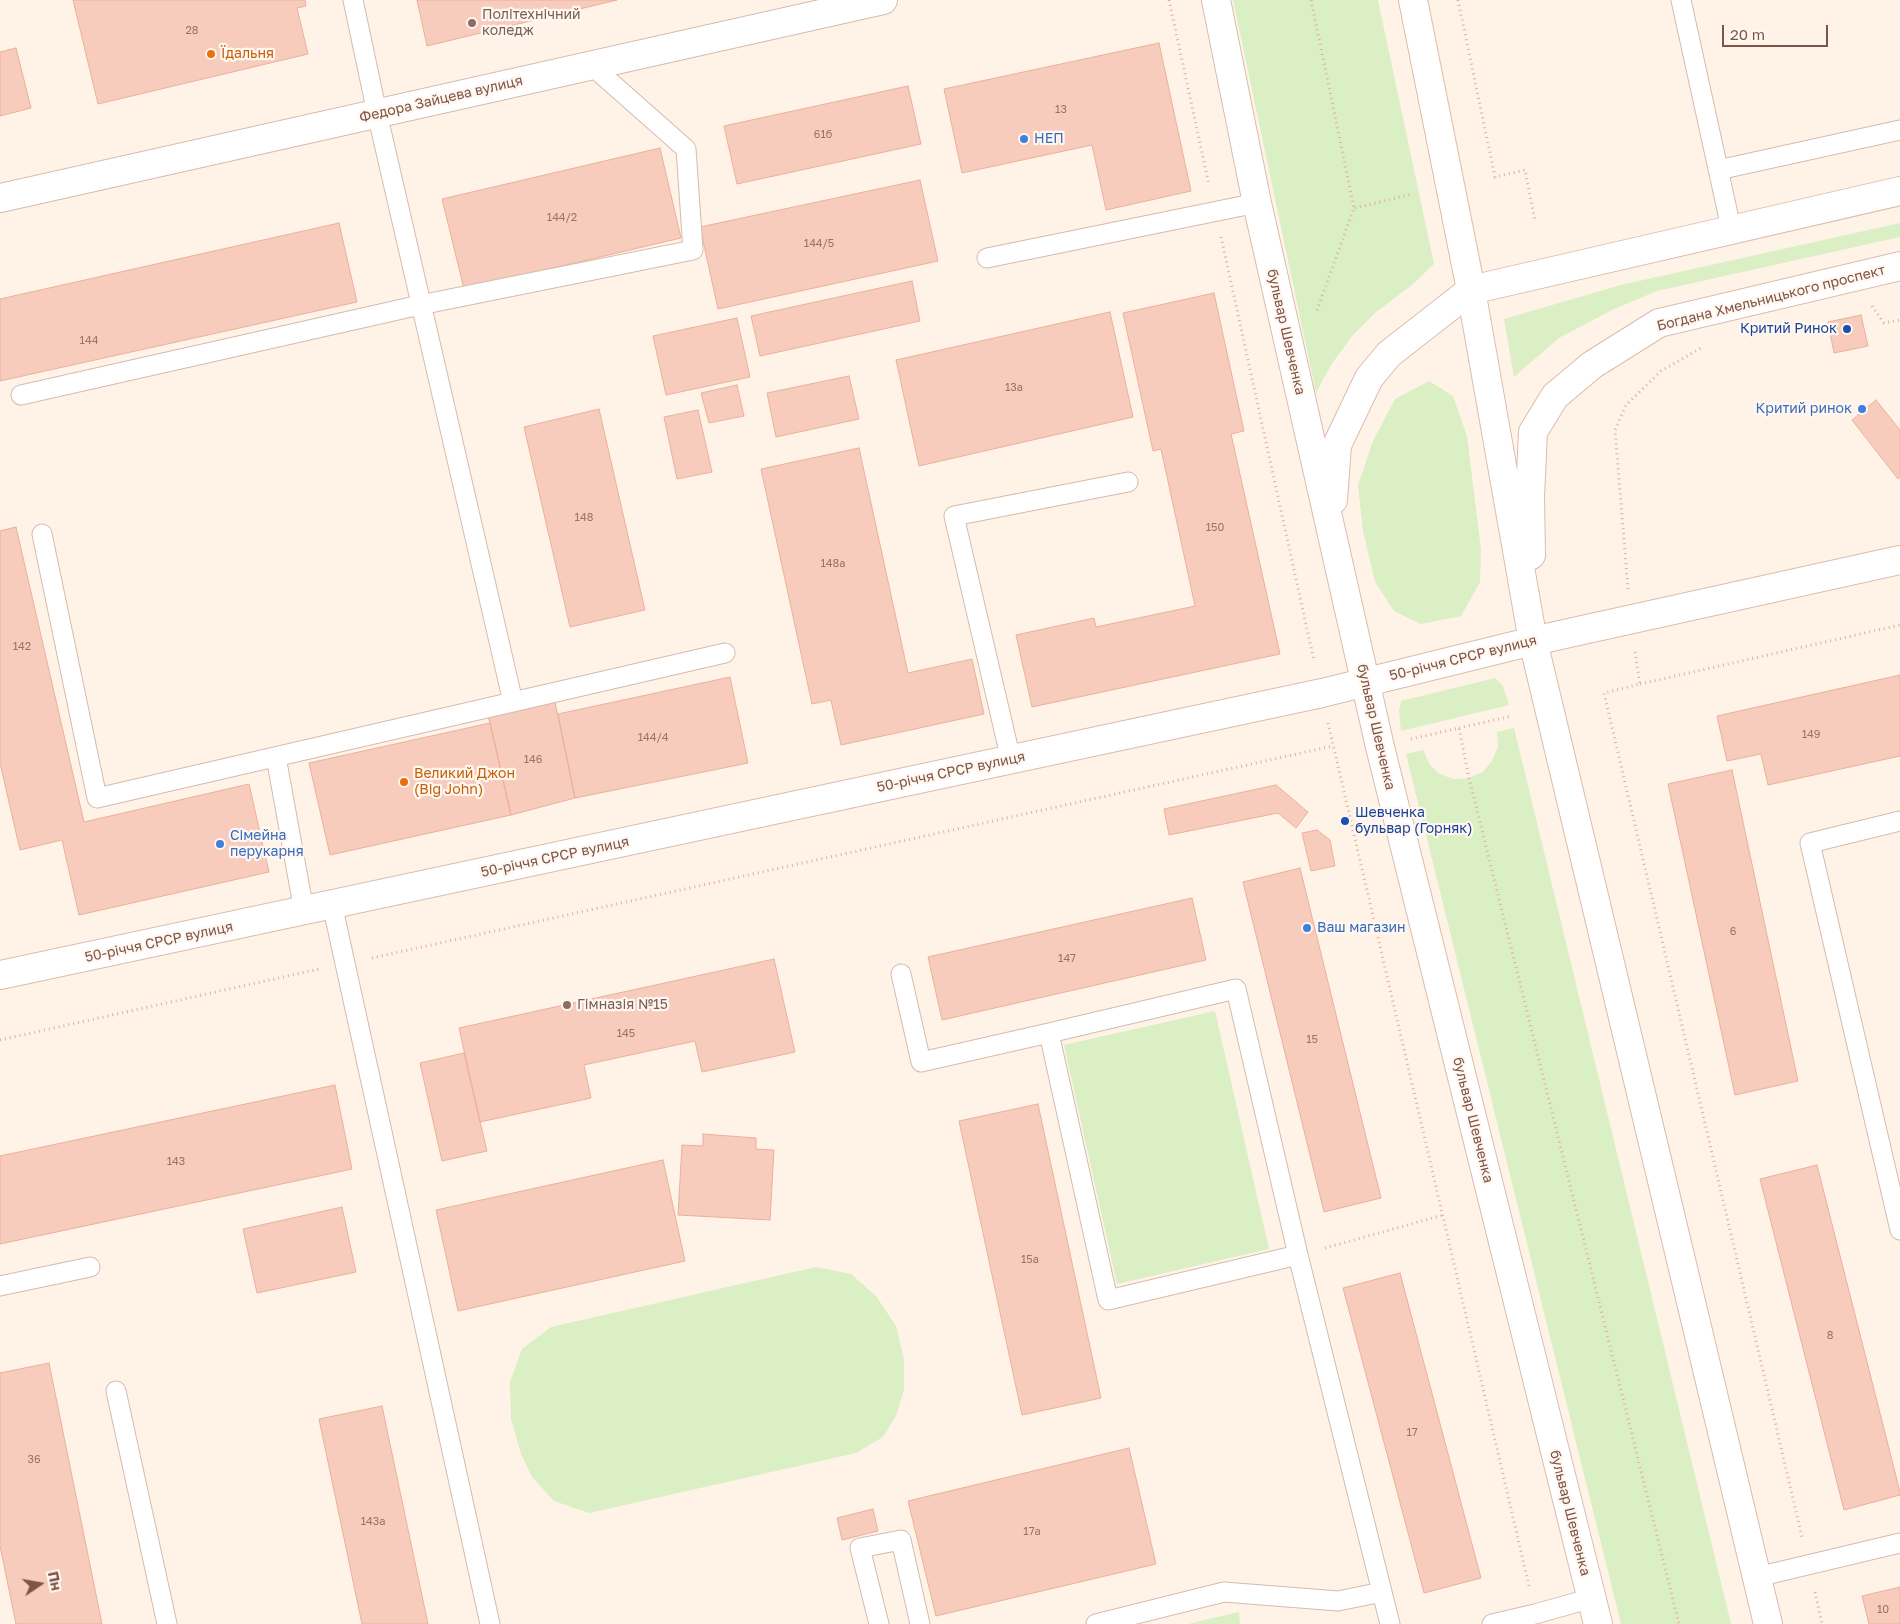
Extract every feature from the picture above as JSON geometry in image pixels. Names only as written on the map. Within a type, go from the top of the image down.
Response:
[{"type":"main road","name":"Федора Зайцева вулиця","points":[[0,198],[883,0]]},
{"type":"main road","name":"бульвар Шевченка","points":[[1216,0],[1257,203],[1366,682],[1595,1611]]},
{"type":"main road","points":[[1413,0],[1471,290],[1533,641],[1768,1624]]},
{"type":"main road","points":[[1331,524],[1337,445],[1370,378],[1389,354],[1471,290],[1731,228],[1900,191]]},
{"type":"main road","name":"Богдана Хмельницького проспект","points":[[1533,641],[1530,496],[1533,432],[1555,396],[1592,365],[1659,323],[1900,266]]},
{"type":"main road","name":"50-річчя СРСР вулиця","points":[[0,975],[1322,693],[1533,641],[1900,560]]},
{"type":"lane","points":[[353,0],[420,305],[513,702]]},
{"type":"lane","points":[[1681,0],[1731,228]]},
{"type":"lane","points":[[21,395],[420,305],[693,250],[686,149],[591,65]]},
{"type":"lane","points":[[1718,170],[1900,130]]},
{"type":"lane","points":[[987,258],[1257,203]]},
{"type":"lane","points":[[1011,760],[954,516],[1128,482]]},
{"type":"lane","points":[[42,534],[97,798],[725,653]]},
{"type":"lane","points":[[276,757],[304,911]]},
{"type":"lane","points":[[1900,821],[1810,843],[1900,1230]]},
{"type":"lane","points":[[332,904],[490,1624]]},
{"type":"lane","points":[[901,974],[921,1062],[1236,989],[1298,1255],[1390,1624]]},
{"type":"lane","points":[[1049,1033],[1108,1300],[1298,1255]]},
{"type":"lane","points":[[0,1286],[90,1267]]},
{"type":"lane","points":[[116,1390],[167,1624]]},
{"type":"lane","points":[[878,1624],[860,1548],[901,1540],[920,1624]]},
{"type":"lane","points":[[1757,1577],[1900,1543]]},
{"type":"lane","points":[[1096,1624],[1224,1592],[1338,1601],[1382,1592]]},
{"type":"lane","points":[[1492,1624],[1535,1614],[1595,1611]]},
{"type":"path","points":[[1169,0],[1333,746],[1535,1614]]},
{"type":"path","points":[[1310,0],[1354,208],[1314,318]]},
{"type":"path","points":[[1458,0],[1495,176],[1525,170],[1535,221]]},
{"type":"path","points":[[1354,208],[1412,194]]},
{"type":"path","points":[[1870,304],[1884,323],[1900,320]]},
{"type":"path","points":[[1640,684],[1630,619],[1615,430],[1626,405],[1661,371],[1708,344]]},
{"type":"path","points":[[1822,1624],[1604,693],[1900,625]]},
{"type":"path","points":[[1403,741],[1512,716]]},
{"type":"path","points":[[1459,728],[1469,778],[1679,1624]]},
{"type":"path","points":[[0,1040],[1333,746]]},
{"type":"path","points":[[1298,1255],[1443,1216]]},
{"type":"green space","points":[[1233,0],[1378,0],[1434,264],[1412,285],[1376,312],[1352,336],[1331,365],[1316,393]]},
{"type":"green space","points":[[1900,223],[1900,237],[1657,291],[1614,309],[1559,338],[1514,377],[1504,319],[1621,285]]},
{"type":"green space","points":[[1429,381],[1453,396],[1467,436],[1481,550],[1480,582],[1461,616],[1421,624],[1394,611],[1375,582],[1363,531],[1358,485],[1373,441],[1395,399]]},
{"type":"green space","points":[[1495,678],[1503,686],[1509,705],[1401,731],[1399,711],[1401,701]]},
{"type":"green space","points":[[1514,728],[1731,1624],[1621,1624],[1406,754],[1423,750],[1430,765],[1440,774],[1453,779],[1469,778],[1483,772],[1492,761],[1498,747],[1497,732]]},
{"type":"green space","points":[[1215,1011],[1269,1249],[1117,1284],[1064,1045]]},
{"type":"green space","points":[[816,1267],[851,1274],[876,1296],[896,1326],[904,1359],[904,1390],[896,1416],[883,1437],[856,1453],[589,1513],[554,1501],[532,1477],[521,1454],[511,1419],[510,1382],[522,1349],[551,1327]]},
{"type":"green space","points":[[1239,1612],[1240,1624],[1188,1624]]},
{"type":"building","points":[[73,0],[305,0],[306,6],[297,8],[308,54],[98,104]]},
{"type":"building","name":"Політехнічний коледж","points":[[417,0],[617,0],[427,46]]},
{"type":"building","points":[[1159,43],[1191,191],[1106,210],[1092,145],[962,173],[944,89]]},
{"type":"building","points":[[16,48],[31,108],[0,116],[0,52]]},
{"type":"building","points":[[908,86],[921,144],[737,184],[724,126]]},
{"type":"building","points":[[660,148],[681,238],[464,289],[442,199]]},
{"type":"building","points":[[920,180],[938,261],[718,309],[700,227]]},
{"type":"building","points":[[339,223],[357,302],[0,381],[0,299]]},
{"type":"building","points":[[912,281],[920,321],[760,356],[751,316]]},
{"type":"building","points":[[1214,293],[1244,431],[1231,434],[1280,654],[1032,707],[1016,635],[1094,618],[1096,627],[1195,606],[1161,449],[1153,451],[1123,313]]},
{"type":"building","points":[[1110,312],[1133,417],[919,466],[896,360]]},
{"type":"building","points":[[1861,315],[1868,346],[1834,353],[1828,322]]},
{"type":"building","points":[[737,318],[750,377],[666,395],[653,336]]},
{"type":"building","points":[[849,376],[859,419],[776,437],[767,393]]},
{"type":"building","points":[[737,385],[744,416],[709,423],[701,393]]},
{"type":"building","points":[[1876,400],[1900,430],[1900,477],[1898,479],[1852,420]]},
{"type":"building","points":[[599,409],[645,610],[570,627],[524,427]]},
{"type":"building","points":[[698,410],[712,472],[677,479],[664,417]]},
{"type":"building","points":[[859,448],[908,673],[972,659],[984,714],[841,745],[831,700],[812,704],[761,469]]},
{"type":"building","points":[[16,527],[84,822],[249,784],[269,872],[79,915],[62,840],[20,850],[0,763],[0,531]]},
{"type":"building","points":[[1900,675],[1900,756],[1768,785],[1761,754],[1727,761],[1717,716]]},
{"type":"building","points":[[730,677],[748,763],[575,798],[558,714]]},
{"type":"building","points":[[554,697],[575,798],[511,815],[486,711]]},
{"type":"building","points":[[490,723],[511,815],[330,855],[309,763]]},
{"type":"building","points":[[1732,770],[1798,1081],[1735,1095],[1668,784]]},
{"type":"building","points":[[1276,785],[1308,812],[1296,828],[1278,813],[1169,835],[1164,809]]},
{"type":"building","points":[[1317,830],[1330,840],[1335,866],[1311,871],[1302,833]]},
{"type":"building","points":[[1300,868],[1381,1198],[1324,1212],[1243,882]]},
{"type":"building","points":[[1192,898],[1206,960],[942,1020],[928,957]]},
{"type":"building","points":[[774,959],[795,1052],[702,1072],[695,1041],[584,1065],[591,1098],[480,1122],[459,1028]]},
{"type":"building","points":[[464,1053],[487,1151],[442,1161],[420,1063]]},
{"type":"building","points":[[335,1085],[352,1169],[0,1244],[0,1156]]},
{"type":"building","points":[[1038,1104],[1101,1398],[1022,1415],[959,1121]]},
{"type":"building","points":[[703,1134],[756,1138],[756,1149],[774,1150],[770,1220],[678,1215],[682,1145],[703,1146]]},
{"type":"building","points":[[663,1160],[685,1261],[458,1311],[436,1210]]},
{"type":"building","points":[[1817,1165],[1900,1492],[1900,1495],[1844,1510],[1760,1179]]},
{"type":"building","points":[[342,1207],[356,1272],[257,1293],[243,1229]]},
{"type":"building","points":[[1400,1273],[1481,1578],[1424,1593],[1343,1288]]},
{"type":"building","points":[[49,1363],[102,1624],[16,1624],[0,1546],[0,1373]]},
{"type":"building","points":[[382,1406],[428,1624],[362,1624],[319,1419]]},
{"type":"building","points":[[1129,1448],[1156,1564],[936,1616],[908,1501]]},
{"type":"building","points":[[873,1509],[878,1531],[842,1540],[837,1518]]},
{"type":"building","points":[[1900,1587],[1900,1624],[1869,1624],[1862,1596]]},
{"type":"place","name":"Політехнічний коледж","points":[[472,23]]},
{"type":"place","name":"Їдальня","points":[[211,54]]},
{"type":"place","name":"НЕП","points":[[1024,139]]},
{"type":"place","name":"Критий Ринок","points":[[1847,329]]},
{"type":"place","name":"Критий ринок","points":[[1862,409]]},
{"type":"place","name":"Великий Джон (Big John)","points":[[404,782]]},
{"type":"place","name":"Шевченка бульвар (Горняк)","points":[[1345,821]]},
{"type":"place","name":"Сімейна перукарня","points":[[220,844]]},
{"type":"place","name":"Ваш магазин","points":[[1307,928]]},
{"type":"place","name":"Гімназія №15","points":[[567,1005]]}]
